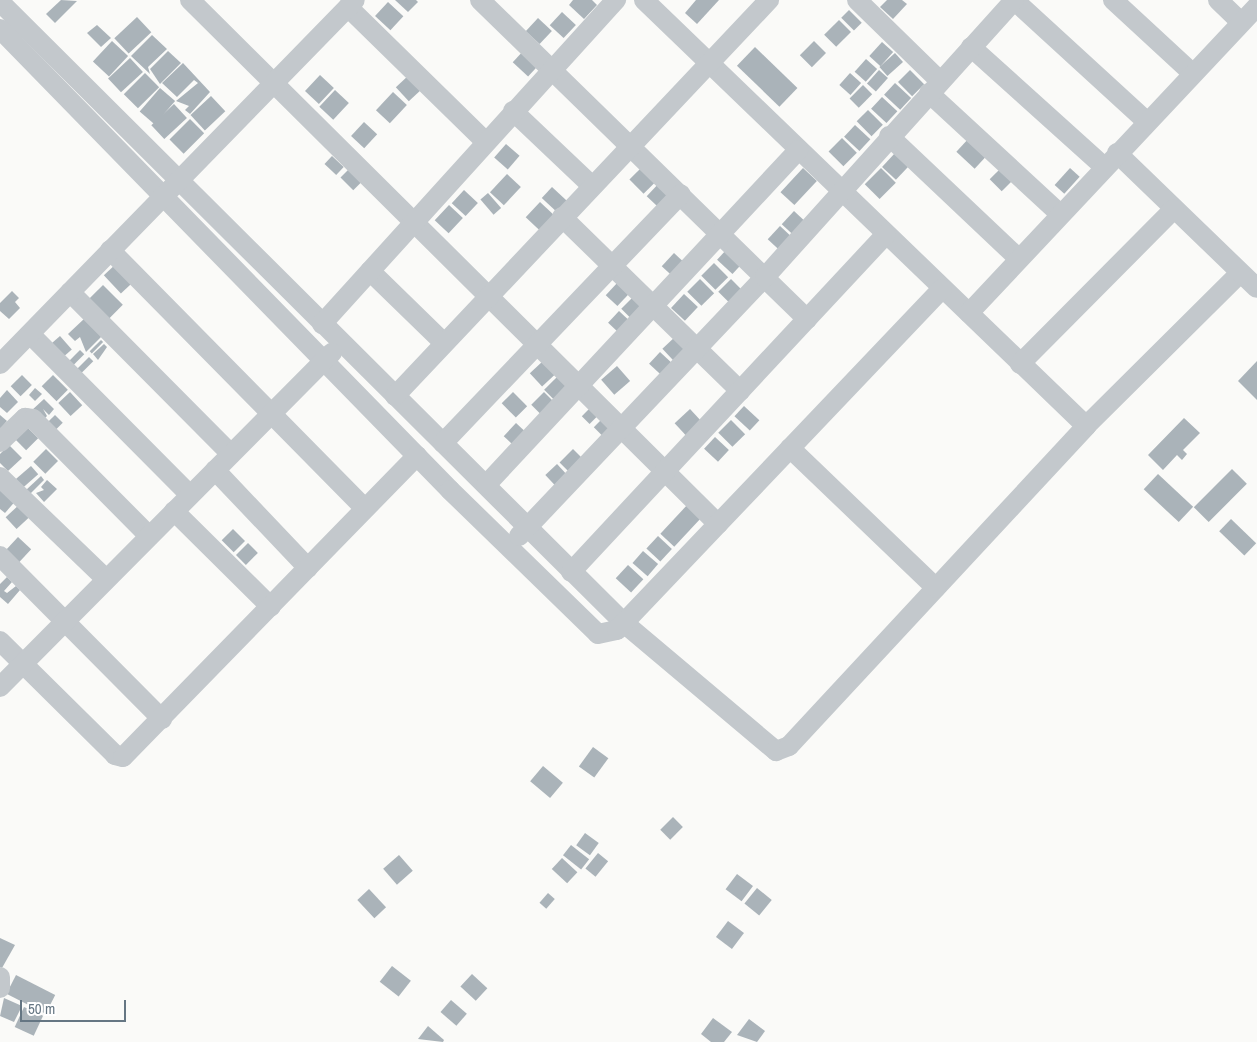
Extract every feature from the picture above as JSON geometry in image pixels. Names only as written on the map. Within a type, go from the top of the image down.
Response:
[{"type":"street","points":[[190,0],[276,81],[489,296],[625,427],[718,524]]},
{"type":"street","points":[[480,0],[632,144],[806,319]]},
{"type":"street","points":[[322,324],[485,141],[616,0]]},
{"type":"street","points":[[395,396],[708,62],[769,0]]},
{"type":"street","points":[[857,0],[934,86],[1059,213]]},
{"type":"street","points":[[507,548],[625,427],[765,277],[889,136],[1014,0],[1146,121]]},
{"type":"street","points":[[1113,0],[1192,73]]},
{"type":"street","points":[[1218,0],[1241,22]]},
{"type":"street","points":[[0,2],[171,187],[323,361],[507,548],[592,630],[610,634],[624,623],[942,289]]},
{"type":"street","points":[[0,364],[352,4],[485,141]]},
{"type":"street","points":[[658,4],[708,62],[885,236],[969,313],[1086,426]]},
{"type":"street","points":[[969,313],[1059,213],[1257,6]]},
{"type":"street","points":[[0,29],[342,343],[624,623],[768,747],[782,751],[1086,426],[1240,273]]},
{"type":"street","points":[[971,47],[1110,160],[1174,209],[1257,288]]},
{"type":"street","points":[[513,111],[592,186]]},
{"type":"street","points":[[889,136],[1018,258]]},
{"type":"street","points":[[486,485],[722,234],[798,150]]},
{"type":"street","points":[[443,443],[681,194]]},
{"type":"street","points":[[1020,364],[1174,209]]},
{"type":"street","points":[[562,218],[740,391]]},
{"type":"street","points":[[571,572],[885,236]]},
{"type":"street","points":[[110,250],[365,509]]},
{"type":"street","points":[[370,271],[444,344]]},
{"type":"street","points":[[70,292],[231,454]]},
{"type":"street","points":[[30,334],[190,495]]},
{"type":"street","points":[[0,687],[271,412],[342,343]]},
{"type":"street","points":[[0,442],[25,418],[33,419],[149,536]]},
{"type":"street","points":[[790,448],[936,588]]},
{"type":"street","points":[[0,640],[118,757],[126,755],[417,456]]},
{"type":"street","points":[[215,470],[308,568]]},
{"type":"street","points":[[0,477],[106,578]]},
{"type":"street","points":[[174,511],[271,607]]},
{"type":"street","points":[[0,556],[162,719]]},
{"type":"street","points":[[0,978],[0,988]]},
{"type":"building","points":[[61,0],[77,1],[55,23],[46,14]]},
{"type":"building","points":[[395,0],[416,0],[418,2],[408,12]]},
{"type":"building","points":[[573,0],[592,0],[597,5],[584,19],[569,5]]},
{"type":"building","points":[[696,0],[719,0],[697,24],[685,13]]},
{"type":"building","points":[[887,0],[902,0],[907,4],[893,19],[880,7]]},
{"type":"building","points":[[388,2],[403,16],[390,30],[375,16]]},
{"type":"building","points":[[849,10],[862,23],[854,31],[841,18]]},
{"type":"building","points":[[562,12],[576,25],[564,38],[550,25]]},
{"type":"building","points":[[137,17],[151,32],[129,54],[114,38]]},
{"type":"building","points":[[538,18],[552,31],[540,44],[526,31]]},
{"type":"building","points":[[839,20],[851,32],[836,47],[824,35]]},
{"type":"building","points":[[97,25],[111,38],[101,47],[87,33]]},
{"type":"building","points":[[152,35],[167,49],[148,67],[150,74],[131,56]]},
{"type":"building","points":[[112,41],[128,56],[109,76],[93,61]]},
{"type":"building","points":[[814,41],[826,53],[812,67],[800,55]]},
{"type":"building","points":[[882,42],[893,52],[880,66],[869,56]]},
{"type":"building","points":[[755,47],[797,88],[779,107],[737,66]]},
{"type":"building","points":[[525,49],[540,63],[528,76],[513,62]]},
{"type":"building","points":[[168,51],[181,63],[160,84],[150,69]]},
{"type":"building","points":[[895,53],[903,62],[887,76],[879,67]]},
{"type":"building","points":[[130,58],[143,72],[121,92],[108,78]]},
{"type":"building","points":[[866,59],[877,69],[866,82],[855,72]]},
{"type":"building","points":[[183,63],[210,92],[190,114],[185,110],[189,106],[176,101],[198,83],[194,80],[177,97],[162,83]]},
{"type":"building","points":[[879,70],[888,78],[876,91],[867,83]]},
{"type":"building","points":[[910,70],[924,84],[912,96],[898,82]]},
{"type":"building","points":[[145,73],[159,87],[138,108],[124,94]]},
{"type":"building","points":[[850,73],[861,83],[850,95],[839,85]]},
{"type":"building","points":[[320,75],[334,88],[319,104],[305,91]]},
{"type":"building","points":[[409,75],[422,89],[409,101],[396,87]]},
{"type":"building","points":[[895,83],[911,98],[900,110],[884,95]]},
{"type":"building","points":[[863,85],[872,94],[859,108],[850,98]]},
{"type":"building","points":[[160,88],[175,101],[155,125],[140,111]]},
{"type":"building","points":[[335,90],[349,103],[333,120],[319,107]]},
{"type":"building","points":[[393,92],[407,105],[390,123],[376,110]]},
{"type":"building","points":[[211,96],[225,111],[205,130],[191,115]]},
{"type":"building","points":[[882,97],[897,111],[886,123],[871,109]]},
{"type":"building","points":[[174,104],[187,118],[164,139],[151,125]]},
{"type":"building","points":[[868,110],[883,125],[872,136],[857,121]]},
{"type":"building","points":[[190,119],[204,133],[184,154],[169,140]]},
{"type":"building","points":[[364,122],[377,134],[364,148],[351,136]]},
{"type":"building","points":[[855,125],[870,139],[859,151],[844,137]]},
{"type":"building","points":[[970,137],[988,154],[975,169],[956,152]]},
{"type":"building","points":[[842,138],[857,153],[843,166],[829,151]]},
{"type":"building","points":[[506,144],[520,156],[508,169],[494,158]]},
{"type":"building","points":[[895,153],[909,166],[896,180],[882,167]]},
{"type":"building","points":[[332,156],[344,167],[336,175],[324,164]]},
{"type":"building","points":[[645,164],[659,178],[644,194],[629,180]]},
{"type":"building","points":[[803,168],[817,181],[794,205],[780,192]]},
{"type":"building","points":[[881,168],[896,183],[880,199],[865,184]]},
{"type":"building","points":[[1001,168],[1013,180],[1002,191],[990,179]]},
{"type":"building","points":[[1070,168],[1080,177],[1064,194],[1055,185]]},
{"type":"building","points":[[349,169],[362,182],[353,190],[341,177]]},
{"type":"building","points":[[507,174],[521,187],[504,205],[490,192]]},
{"type":"building","points":[[661,181],[675,194],[661,209],[647,196]]},
{"type":"building","points":[[552,187],[567,201],[557,212],[542,198]]},
{"type":"building","points":[[464,190],[478,203],[466,216],[452,203]]},
{"type":"building","points":[[488,193],[501,208],[494,215],[480,200]]},
{"type":"building","points":[[540,202],[554,215],[540,230],[526,217]]},
{"type":"building","points":[[449,205],[463,218],[449,233],[435,220]]},
{"type":"building","points":[[794,211],[808,224],[796,237],[782,224]]},
{"type":"building","points":[[780,226],[793,238],[781,251],[768,239]]},
{"type":"building","points":[[728,248],[743,262],[732,274],[717,260]]},
{"type":"building","points":[[674,253],[688,266],[676,279],[662,266]]},
{"type":"building","points":[[117,263],[134,281],[121,294],[104,275]]},
{"type":"building","points":[[714,263],[728,277],[715,290],[701,276]]},
{"type":"building","points":[[700,279],[714,293],[701,306],[687,292]]},
{"type":"building","points":[[731,279],[745,293],[732,306],[718,292]]},
{"type":"building","points":[[618,282],[630,293],[617,306],[606,295]]},
{"type":"building","points":[[103,285],[123,305],[108,320],[88,300]]},
{"type":"building","points":[[12,291],[19,298],[15,302],[20,308],[9,319],[0,311],[0,303]]},
{"type":"building","points":[[684,294],[698,307],[685,321],[671,308]]},
{"type":"building","points":[[634,296],[647,309],[634,321],[621,309]]},
{"type":"building","points":[[619,311],[633,324],[622,336],[608,323]]},
{"type":"building","points":[[85,318],[102,336],[86,352],[80,337],[75,341],[68,334]]},
{"type":"building","points":[[677,335],[692,351],[677,365],[662,349]]},
{"type":"building","points":[[60,336],[72,350],[60,360],[48,346]]},
{"type":"building","points":[[101,340],[103,342],[92,353],[90,351]]},
{"type":"building","points":[[104,344],[107,347],[98,360],[93,354]]},
{"type":"building","points":[[80,350],[84,354],[71,368],[67,363]]},
{"type":"building","points":[[660,352],[675,366],[664,378],[649,364]]},
{"type":"building","points":[[89,357],[93,361],[81,373],[77,369]]},
{"type":"building","points":[[543,361],[555,374],[542,386],[530,373]]},
{"type":"building","points":[[1257,361],[1257,400],[1238,381]]},
{"type":"building","points":[[617,366],[630,381],[614,395],[601,380]]},
{"type":"building","points":[[22,375],[32,385],[21,396],[11,386]]},
{"type":"building","points":[[53,375],[68,390],[57,401],[42,386]]},
{"type":"building","points":[[559,375],[573,389],[558,404],[544,390]]},
{"type":"building","points":[[35,388],[42,394],[35,401],[29,395]]},
{"type":"building","points":[[7,390],[18,402],[7,413],[0,407],[0,398]]},
{"type":"building","points":[[70,392],[82,405],[71,416],[58,403]]},
{"type":"building","points":[[513,392],[527,406],[516,417],[502,403]]},
{"type":"building","points":[[544,392],[557,405],[544,417],[531,405]]},
{"type":"building","points":[[44,399],[54,409],[49,415],[43,409],[47,416],[42,421],[31,411]]},
{"type":"building","points":[[744,406],[759,420],[750,431],[734,416]]},
{"type":"building","points":[[591,407],[599,415],[590,424],[582,416]]},
{"type":"building","points":[[690,409],[703,423],[688,437],[675,423]]},
{"type":"building","points":[[0,415],[7,421],[0,429]]},
{"type":"building","points":[[55,415],[63,423],[56,430],[48,422]]},
{"type":"building","points":[[603,418],[614,429],[605,439],[594,427]]},
{"type":"building","points":[[1184,418],[1200,433],[1183,450],[1187,454],[1182,460],[1177,455],[1163,470],[1148,455]]},
{"type":"building","points":[[731,420],[745,434],[732,447],[718,433]]},
{"type":"building","points":[[516,423],[530,436],[518,449],[504,436]]},
{"type":"building","points":[[24,424],[38,438],[26,450],[12,436]]},
{"type":"building","points":[[715,437],[729,450],[718,462],[704,449]]},
{"type":"building","points":[[9,445],[22,458],[8,471],[0,463],[0,454]]},
{"type":"building","points":[[46,449],[58,461],[45,474],[33,462]]},
{"type":"building","points":[[573,449],[585,461],[572,474],[560,462]]},
{"type":"building","points":[[557,464],[570,478],[558,489],[545,475]]},
{"type":"building","points":[[31,466],[38,474],[23,487],[16,479]]},
{"type":"building","points":[[1232,469],[1247,484],[1209,522],[1194,507]]},
{"type":"building","points":[[1158,474],[1193,507],[1179,522],[1144,489]]},
{"type":"building","points":[[41,476],[44,480],[29,495],[25,491]]},
{"type":"building","points":[[47,480],[57,489],[44,502],[36,493],[44,490],[41,487]]},
{"type":"building","points":[[0,488],[18,498],[5,513],[0,509]]},
{"type":"building","points":[[21,503],[32,515],[17,529],[6,517]]},
{"type":"building","points":[[689,503],[703,516],[674,547],[660,534]]},
{"type":"building","points":[[1231,519],[1256,543],[1244,556],[1219,531]]},
{"type":"building","points":[[233,529],[245,541],[234,552],[222,540]]},
{"type":"building","points":[[658,536],[672,549],[660,561],[646,548]]},
{"type":"building","points":[[18,537],[31,549],[19,562],[6,550]]},
{"type":"building","points":[[248,543],[258,553],[246,565],[236,555]]},
{"type":"building","points":[[643,551],[658,564],[648,576],[633,563]]},
{"type":"building","points":[[628,565],[643,579],[631,592],[616,578]]},
{"type":"building","points":[[7,577],[12,582],[4,591],[7,593],[16,586],[20,590],[8,604],[0,597],[0,584]]},
{"type":"building","points":[[593,747],[608,758],[594,778],[579,766]]},
{"type":"building","points":[[543,766],[563,783],[550,798],[530,781]]},
{"type":"building","points":[[673,817],[683,827],[670,840],[660,830]]},
{"type":"building","points":[[585,833],[599,843],[590,855],[576,845]]},
{"type":"building","points":[[571,845],[589,859],[581,869],[563,855]]},
{"type":"building","points":[[598,853],[608,861],[596,877],[585,869]]},
{"type":"building","points":[[399,855],[413,871],[397,885],[383,869]]},
{"type":"building","points":[[562,858],[577,872],[567,883],[552,869]]},
{"type":"building","points":[[737,874],[753,886],[742,901],[726,889]]},
{"type":"building","points":[[757,888],[772,900],[759,916],[744,904]]},
{"type":"building","points":[[369,889],[386,907],[374,918],[357,900]]},
{"type":"building","points":[[548,893],[555,899],[546,909],[539,903]]},
{"type":"building","points":[[728,921],[744,933],[732,949],[716,937]]},
{"type":"building","points":[[0,938],[15,945],[2,968],[0,967]]},
{"type":"building","points":[[392,966],[411,981],[399,997],[380,982]]},
{"type":"building","points":[[472,974],[487,988],[476,1001],[460,986]]},
{"type":"building","points":[[16,975],[55,995],[46,1014],[6,994]]},
{"type":"building","points":[[4,998],[22,1006],[14,1022],[0,1016]]},
{"type":"building","points":[[451,1000],[467,1014],[456,1026],[441,1012]]},
{"type":"building","points":[[24,1007],[43,1016],[34,1036],[15,1027]]},
{"type":"building","points":[[713,1018],[732,1032],[724,1042],[711,1042],[701,1034]]},
{"type":"building","points":[[749,1019],[765,1031],[757,1042],[737,1035]]},
{"type":"building","points":[[428,1026],[444,1040],[443,1042],[418,1039]]}]
